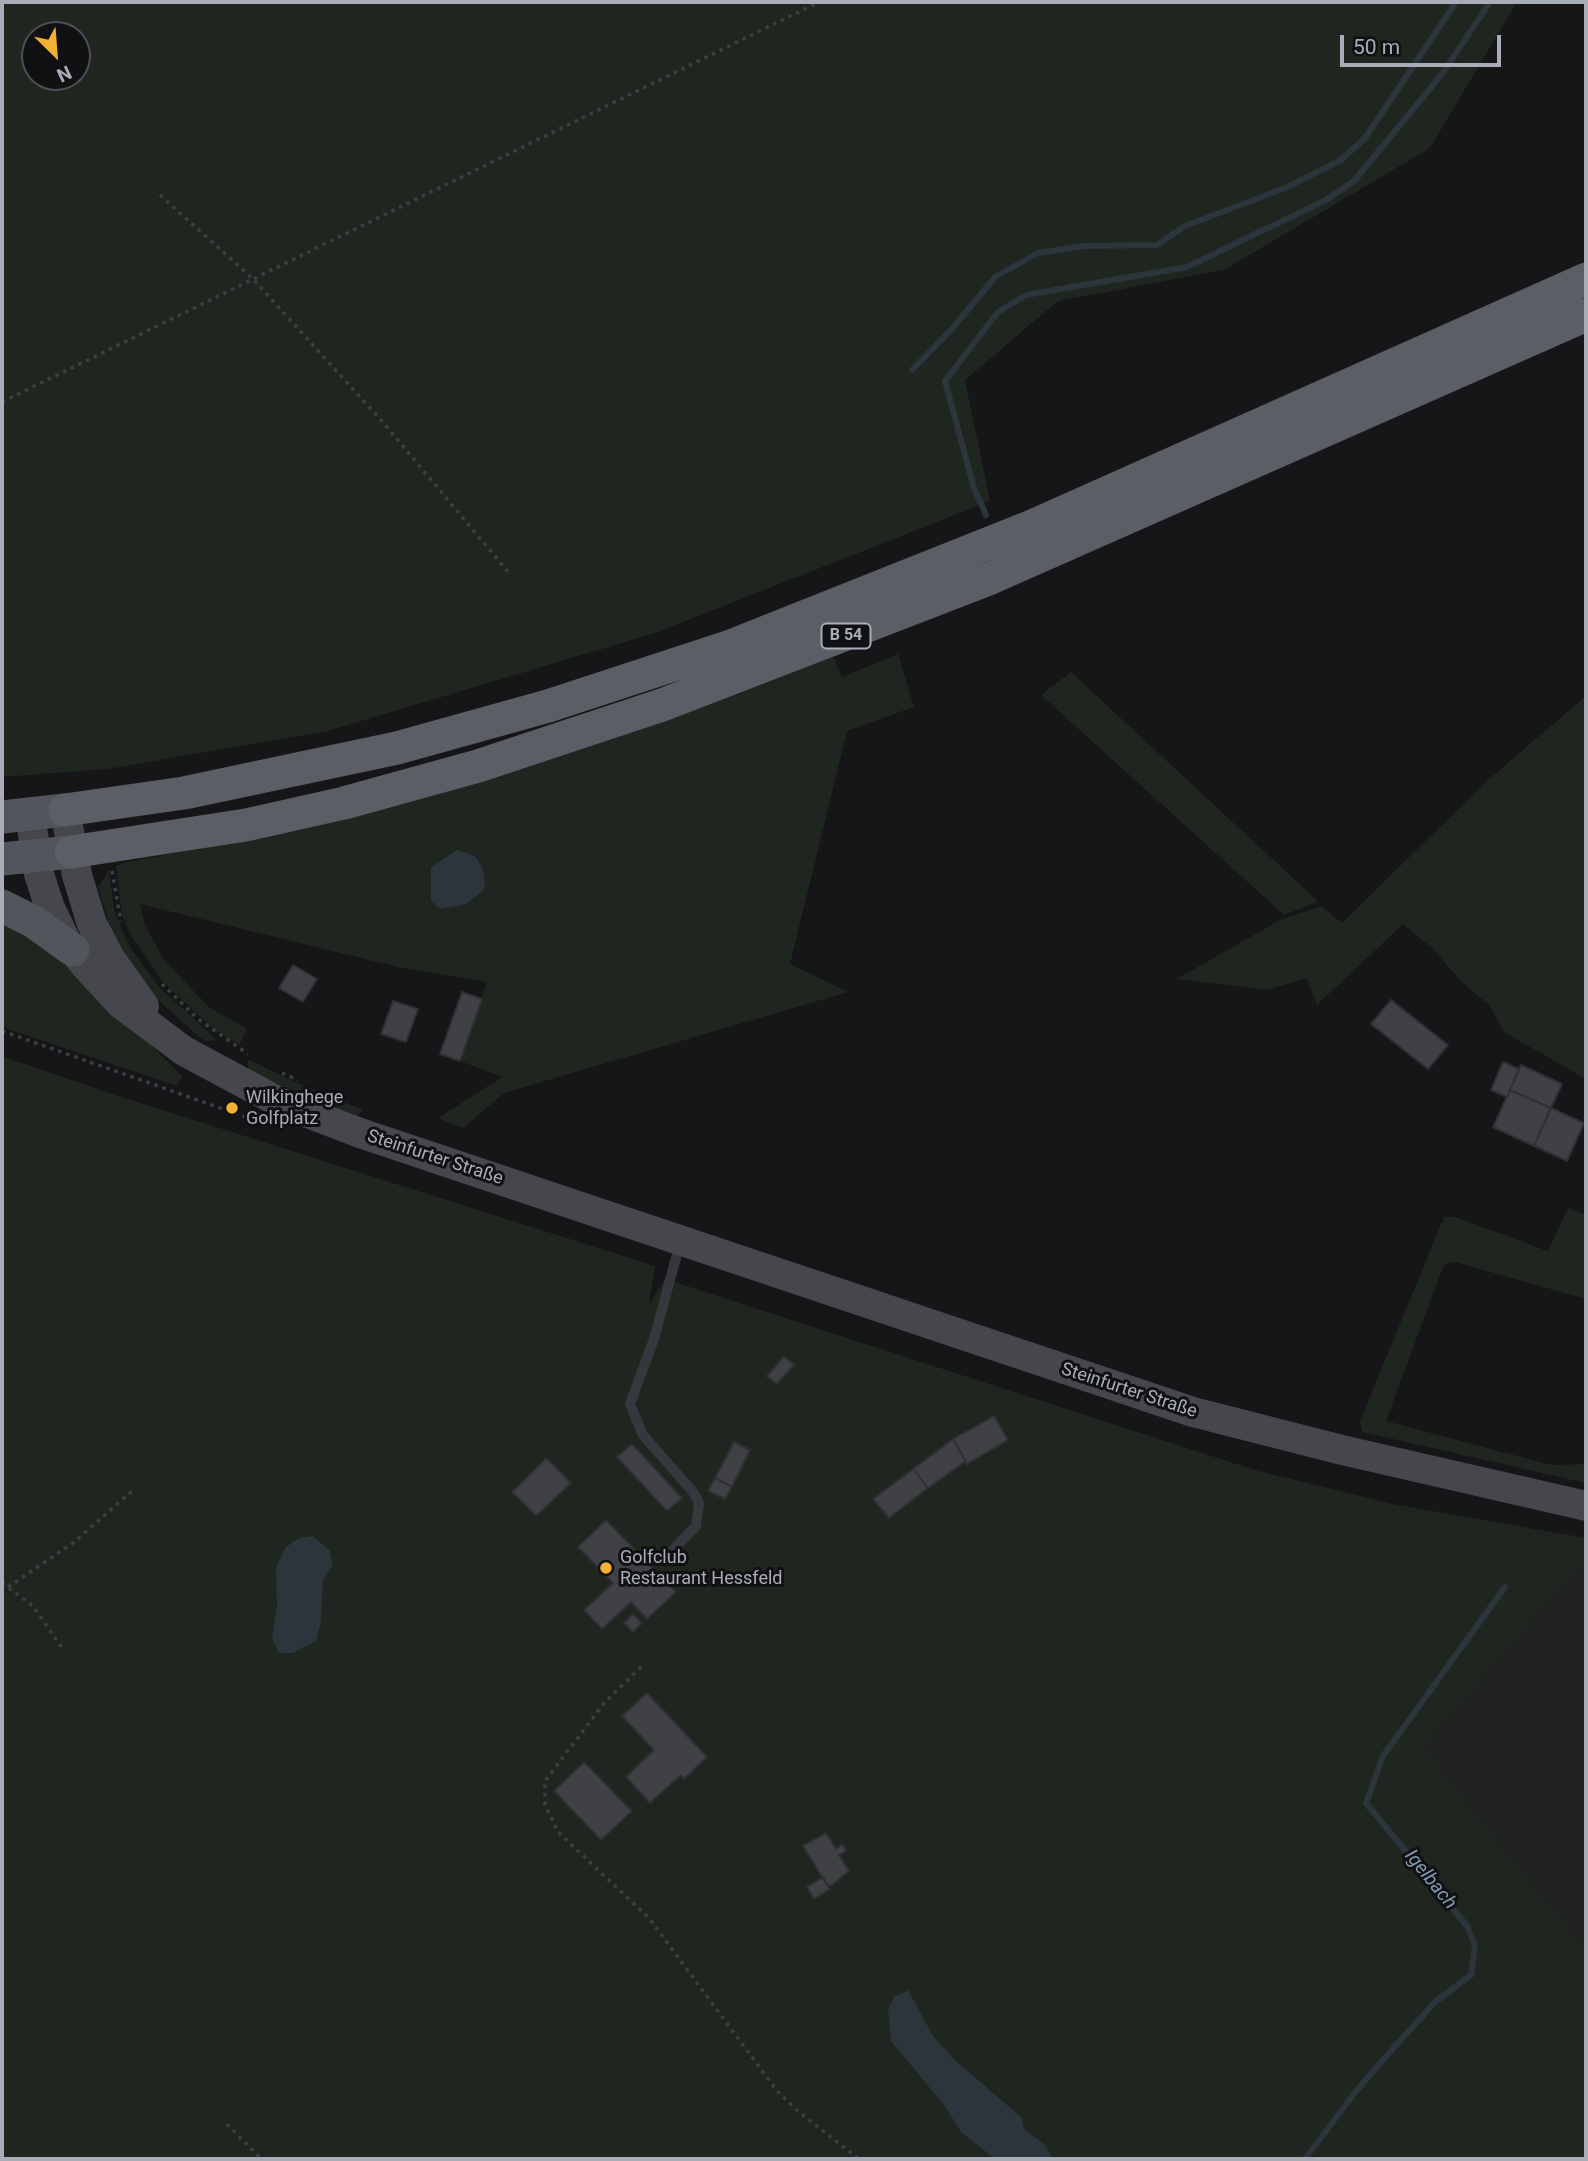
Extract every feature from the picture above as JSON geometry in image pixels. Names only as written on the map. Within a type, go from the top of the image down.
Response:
[{"type":"highway","name":"B 54","points":[[65,810],[184,793],[384,751],[548,706],[728,647],[1032,526],[1586,279]]},
{"type":"highway","name":"B 54","points":[[71,852],[246,825],[344,803],[478,766],[662,705],[991,578],[1586,314]]},
{"type":"main road","name":"Steinfurter Straße","points":[[161,1034],[102,944],[84,900],[71,852],[65,810],[16,815],[36,855],[50,908],[73,950],[121,1004],[161,1034],[222,1073],[311,1115],[1193,1412],[1328,1447],[1586,1506]]},
{"type":"main road","name":"B 54","points":[[2,859],[71,852]]},
{"type":"main road","points":[[2,906],[34,922],[73,950]]},
{"type":"lane","points":[[672,1551],[696,1525],[699,1503],[693,1492],[643,1435],[633,1417],[630,1404],[654,1339],[681,1240]]},
{"type":"path","points":[[2,402],[819,2]]},
{"type":"path","points":[[160,195],[253,279],[381,420],[509,573]]},
{"type":"path","points":[[110,848],[116,900],[124,929]]},
{"type":"path","points":[[159,980],[198,1019],[250,1056]]},
{"type":"path","points":[[273,1068],[303,1082]]},
{"type":"path","points":[[8,1587],[73,1543],[132,1491]]},
{"type":"path","points":[[2,1583],[33,1606],[62,1648]]},
{"type":"path","points":[[640,1667],[605,1702],[545,1781],[545,1805],[558,1832],[649,1918],[777,2091],[800,2113],[859,2159]]},
{"type":"path","points":[[227,2124],[261,2159]]},
{"type":"shaded area","points":[[2,2],[1517,2],[1430,148],[1224,270],[1058,301],[965,380],[990,501],[655,633],[328,731],[108,769],[2,777]]},
{"type":"shaded area","points":[[898,654],[914,707],[847,731],[790,964],[848,992],[504,1093],[463,1128],[438,1118],[502,1077],[460,1061],[487,982],[402,968],[140,904],[145,925],[164,960],[209,1007],[247,1029],[239,1045],[211,1027],[163,982],[131,936],[122,915],[116,866],[127,862],[270,835],[833,656],[842,677]]},
{"type":"shaded area","points":[[1071,672],[1318,902],[1284,915],[1041,695]]},
{"type":"shaded area","points":[[1586,696],[1586,1079],[1504,1032],[1490,1006],[1462,982],[1432,948],[1403,924],[1317,1005],[1307,978],[1267,990],[1177,979],[1280,920],[1321,906],[1342,923],[1489,779]]},
{"type":"shaded area","points":[[457,850],[475,856],[483,869],[484,890],[466,904],[441,909],[431,901],[431,867]]},
{"type":"shaded area","points":[[109,870],[114,910],[128,944],[158,986],[217,1040],[204,1041],[157,999],[112,934],[98,887]]},
{"type":"shaded area","points":[[2,916],[75,969],[182,1076],[177,1086],[2,1027]]},
{"type":"shaded area","points":[[2,1056],[112,1094],[655,1266],[649,1304],[665,1279],[1258,1471],[1393,1504],[1586,1538],[1586,1560],[1425,1747],[1557,1914],[1586,1945],[1586,2159],[2,2159]]},
{"type":"shaded area","points":[[247,1061],[361,1109],[362,1112],[356,1116],[266,1079],[249,1070]]},
{"type":"shaded area","points":[[1568,1208],[1586,1215],[1586,1299],[1455,1262],[1448,1263],[1443,1267],[1386,1421],[1551,1465],[1586,1464],[1586,1483],[1362,1432],[1360,1422],[1364,1411],[1444,1217],[1455,1217],[1548,1251]]},
{"type":"shaded area","points":[[313,1536],[330,1551],[333,1565],[323,1580],[321,1621],[316,1641],[293,1653],[279,1653],[272,1639],[277,1604],[276,1568],[285,1548],[299,1538]]},
{"type":"shaded area","points":[[1586,1560],[1586,1945],[1557,1914],[1425,1747]]},
{"type":"shaded area","points":[[908,1990],[933,2036],[956,2061],[1022,2118],[1024,2129],[1046,2146],[1052,2159],[995,2159],[961,2132],[945,2106],[891,2041],[888,2009],[894,1997]]},
{"type":"building","points":[[293,965],[317,979],[303,1002],[279,988]]},
{"type":"building","points":[[462,992],[482,999],[460,1061],[440,1054]]},
{"type":"building","points":[[1391,1000],[1448,1045],[1428,1069],[1371,1024]]},
{"type":"building","points":[[393,1001],[418,1009],[406,1042],[381,1034]]},
{"type":"building","points":[[1503,1062],[1519,1069],[1507,1097],[1491,1090]]},
{"type":"building","points":[[1521,1065],[1562,1084],[1551,1108],[1510,1090]]},
{"type":"building","points":[[1510,1090],[1551,1108],[1534,1146],[1493,1127]]},
{"type":"building","points":[[1551,1108],[1584,1123],[1567,1161],[1534,1146]]},
{"type":"building","points":[[784,1356],[794,1365],[777,1384],[767,1376]]},
{"type":"building","points":[[994,1416],[1008,1440],[967,1464],[953,1439]]},
{"type":"building","points":[[953,1439],[966,1461],[928,1488],[913,1469]]},
{"type":"building","points":[[734,1442],[750,1450],[732,1487],[715,1478]]},
{"type":"building","points":[[632,1444],[682,1498],[667,1511],[617,1457]]},
{"type":"building","points":[[546,1458],[571,1483],[536,1516],[512,1492]]},
{"type":"building","points":[[913,1469],[928,1488],[889,1518],[873,1499]]},
{"type":"building","points":[[715,1478],[732,1487],[725,1499],[708,1491]]},
{"type":"building","points":[[606,1520],[676,1592],[647,1619],[631,1602],[602,1629],[584,1610],[613,1583],[578,1547]]},
{"type":"building","points":[[633,1614],[642,1623],[633,1632],[624,1623]]},
{"type":"building","points":[[647,1693],[707,1757],[684,1779],[681,1775],[650,1803],[626,1777],[654,1750],[622,1716]]},
{"type":"building","points":[[584,1762],[632,1811],[601,1840],[554,1791]]},
{"type":"building","points":[[826,1833],[836,1849],[842,1844],[846,1851],[839,1855],[849,1871],[832,1885],[827,1885],[803,1846]]},
{"type":"building","points":[[823,1877],[830,1889],[814,1899],[807,1887]]},
{"type":"waterway","points":[[912,370],[952,329],[995,277],[1038,253],[1083,246],[1157,245],[1185,226],[1285,188],[1341,160],[1365,138],[1456,2]]},
{"type":"waterway","points":[[986,515],[974,488],[945,381],[998,312],[1026,295],[1187,267],[1326,200],[1354,181],[1442,74],[1490,2]]},
{"type":"waterway","name":"Igelbach","points":[[1305,2159],[1356,2091],[1435,2002],[1471,1975],[1475,1946],[1467,1926],[1366,1803],[1383,1756],[1505,1587]]},
{"type":"place","name":"Wilkinghege Golfplatz","points":[[232,1108]]},
{"type":"place","name":"Golfclub Restaurant Hessfeld","points":[[606,1568]]}]
